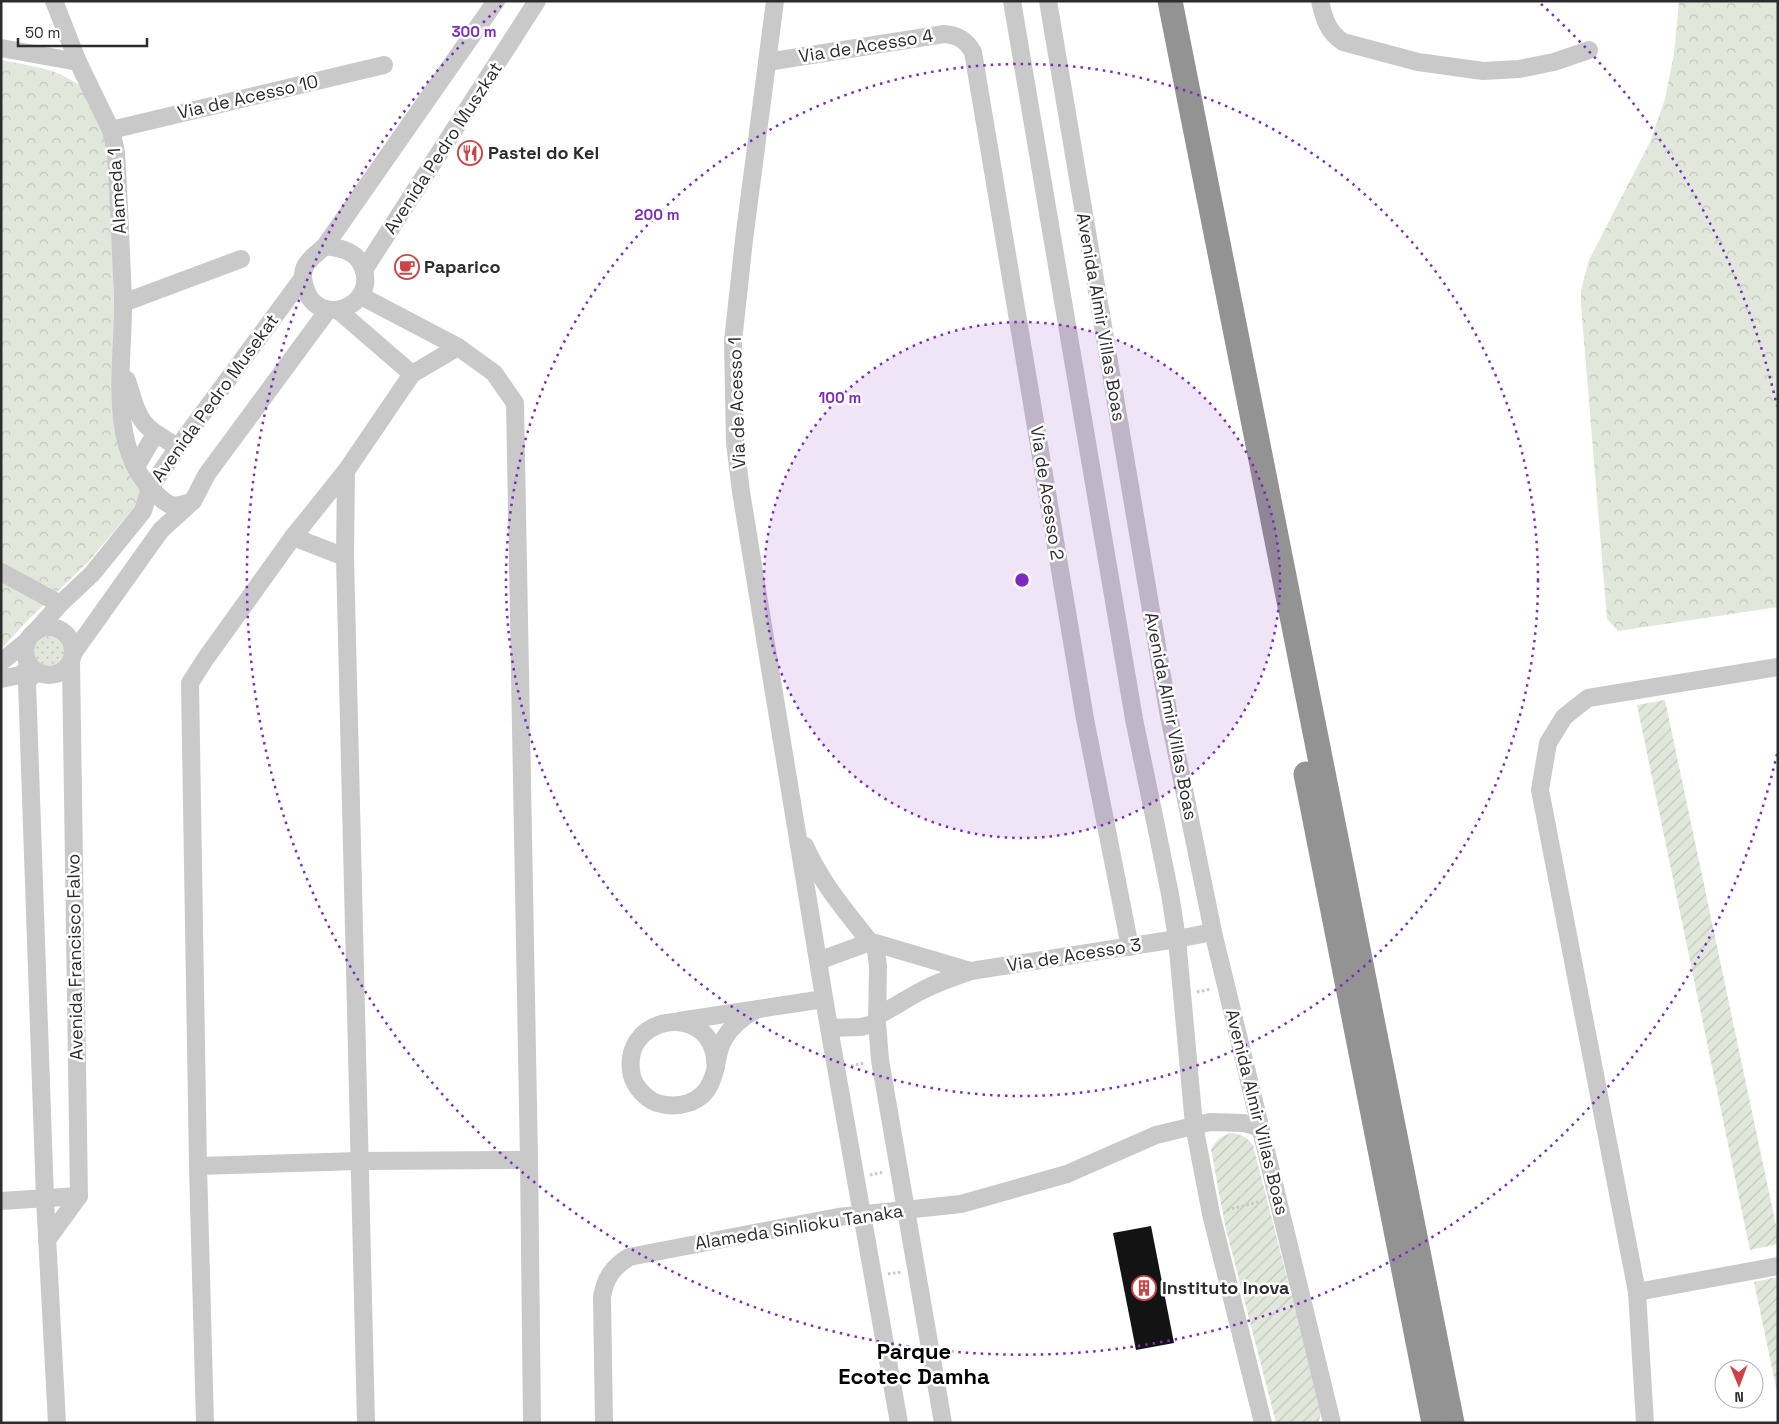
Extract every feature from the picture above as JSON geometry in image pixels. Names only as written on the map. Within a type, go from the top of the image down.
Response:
[{"type":"highway","points":[[1153,1],[1434,1423]]},
{"type":"highway","points":[[1170,1],[1452,1423]]},
{"type":"street","name":"Alameda 1","points":[[54,1],[78,62],[111,130],[116,152],[123,303],[122,424],[128,451],[150,488],[165,502],[177,506],[193,501]]},
{"type":"street","name":"Avenida Pedro Muszkat","points":[[325,246],[496,1]]},
{"type":"street","name":"Avenida Pedro Muszkat","points":[[364,270],[537,1]]},
{"type":"street","name":"Via de Acesso 1","points":[[775,1],[733,341],[735,442],[792,802]]},
{"type":"street","name":"Avenida Almir Villas Boas","points":[[1012,1],[1134,719],[1170,894],[1177,939],[1194,1125],[1211,1214],[1263,1423]]},
{"type":"street","name":"Avenida Almir Villas Boas","points":[[1048,1],[1168,711],[1213,932],[1332,1423]]},
{"type":"street","points":[[1320,1],[1327,25],[1334,35],[1343,42],[1418,62],[1483,71],[1519,69],[1554,62],[1589,50]]},
{"type":"street","name":"Via de Acesso 4","points":[[767,62],[944,34],[951,34],[964,40]]},
{"type":"street","name":"Via de Acesso 2","points":[[964,40],[969,46],[974,60],[1085,719],[1130,946]]},
{"type":"street","points":[[1,48],[78,62]]},
{"type":"street","name":"Via de Acesso 10","points":[[111,130],[384,65]]},
{"type":"street","points":[[72,658],[71,640],[61,630],[47,627],[41,628],[31,636],[25,654],[33,669],[43,675],[59,674],[72,658],[161,530],[193,501],[207,474],[333,310],[347,308],[361,296],[364,288],[364,270],[354,255],[347,250],[325,246],[313,255],[303,270],[302,279],[307,296],[313,303],[333,310],[412,374]]},
{"type":"street","points":[[123,303],[241,259]]},
{"type":"street","name":"Avenida Pedro Musekat","points":[[1,662],[31,636],[60,604],[92,574],[143,511],[150,488],[178,447],[302,279]]},
{"type":"street","points":[[361,296],[458,347],[494,373],[514,403],[529,1160],[532,1423]]},
{"type":"street","points":[[205,1423],[198,1166],[190,683],[293,537],[346,471],[412,374],[458,347]]},
{"type":"street","name":"Alameda 1","points":[[122,363],[138,417],[155,434],[178,447]]},
{"type":"street","points":[[136,467],[155,434]]},
{"type":"street","points":[[346,471],[346,557],[366,1423]]},
{"type":"street","points":[[293,537],[346,557]]},
{"type":"street","points":[[1,572],[60,604]]},
{"type":"street","name":"Avenida Francisco Falvo","points":[[72,658],[79,1196]]},
{"type":"street","points":[[1645,1423],[1637,1292],[1540,790],[1548,743],[1564,716],[1588,698],[1778,667]]},
{"type":"street","points":[[1,679],[20,675],[33,669]]},
{"type":"street","name":"Avenida Francisco Falvo","points":[[33,669],[27,682],[45,1199],[57,1423]]},
{"type":"street","points":[[792,802],[800,834],[813,864],[830,891],[872,942],[878,966],[877,1019],[880,1060],[943,1423]]},
{"type":"street","points":[[792,802],[835,1068],[898,1423]]},
{"type":"street","name":"Via de Acesso 3","points":[[829,1028],[861,1027],[921,991],[971,971],[1213,932]]},
{"type":"street","points":[[818,961],[872,942],[971,971]]},
{"type":"street","points":[[758,1009],[744,1016],[724,1038],[718,1052],[711,1083],[701,1096],[686,1104],[670,1106],[654,1102],[640,1092],[632,1077],[630,1061],[635,1045],[645,1032],[660,1023],[824,999]]},
{"type":"street","points":[[676,1021],[692,1026],[706,1036],[714,1051],[716,1067]]},
{"type":"street","name":"Alameda Sinlioku Tanaka","points":[[604,1423],[602,1298],[607,1278],[620,1262],[638,1254],[838,1217],[961,1204],[1067,1174],[1156,1135],[1194,1125],[1227,1121],[1244,1123],[1260,1128]]},
{"type":"street","points":[[198,1166],[359,1161],[529,1160]]},
{"type":"street","points":[[1,1201],[79,1196]]},
{"type":"street","points":[[47,1240],[79,1196]]},
{"type":"street","points":[[1637,1292],[1778,1266]]},
{"type":"path","points":[[1182,995],[1226,986]]},
{"type":"path","points":[[835,1068],[880,1060]]},
{"type":"path","points":[[855,1178],[899,1169]]},
{"type":"path","points":[[1211,1214],[1277,1197]]},
{"type":"path","points":[[872,1277],[916,1270]]},
{"type":"green space","points":[[1679,1],[1778,1],[1778,607],[1618,631],[1607,619],[1581,290],[1589,260],[1650,142],[1665,99],[1674,54]]},
{"type":"green space","points":[[1,60],[55,72],[71,80],[86,89],[98,111],[110,159],[117,415],[145,487],[139,502],[88,562],[1,649]]},
{"type":"green space","points":[[49,632],[62,637],[67,650],[62,663],[49,668],[36,663],[31,650],[36,637]]},
{"type":"green space","points":[[1665,700],[1778,1235],[1778,1244],[1750,1250],[1637,705]]},
{"type":"green space","points":[[1231,1133],[1244,1136],[1253,1145],[1321,1410],[1319,1423],[1276,1423],[1225,1225],[1211,1149],[1219,1139]]},
{"type":"green space","points":[[1778,1277],[1778,1397],[1754,1282]]},
{"type":"building","name":"Instituto Inova","points":[[1151,1226],[1174,1343],[1136,1350],[1113,1233]]},
{"type":"place","name":"Pastel do Kel","points":[[470,153]]},
{"type":"place","name":"Paparico","points":[[407,267]]},
{"type":"place","name":"Instituto Inova","points":[[1144,1288]]},
{"type":"district","name":"Parque Ecotec Damha","points":[[914,1364]]}]
